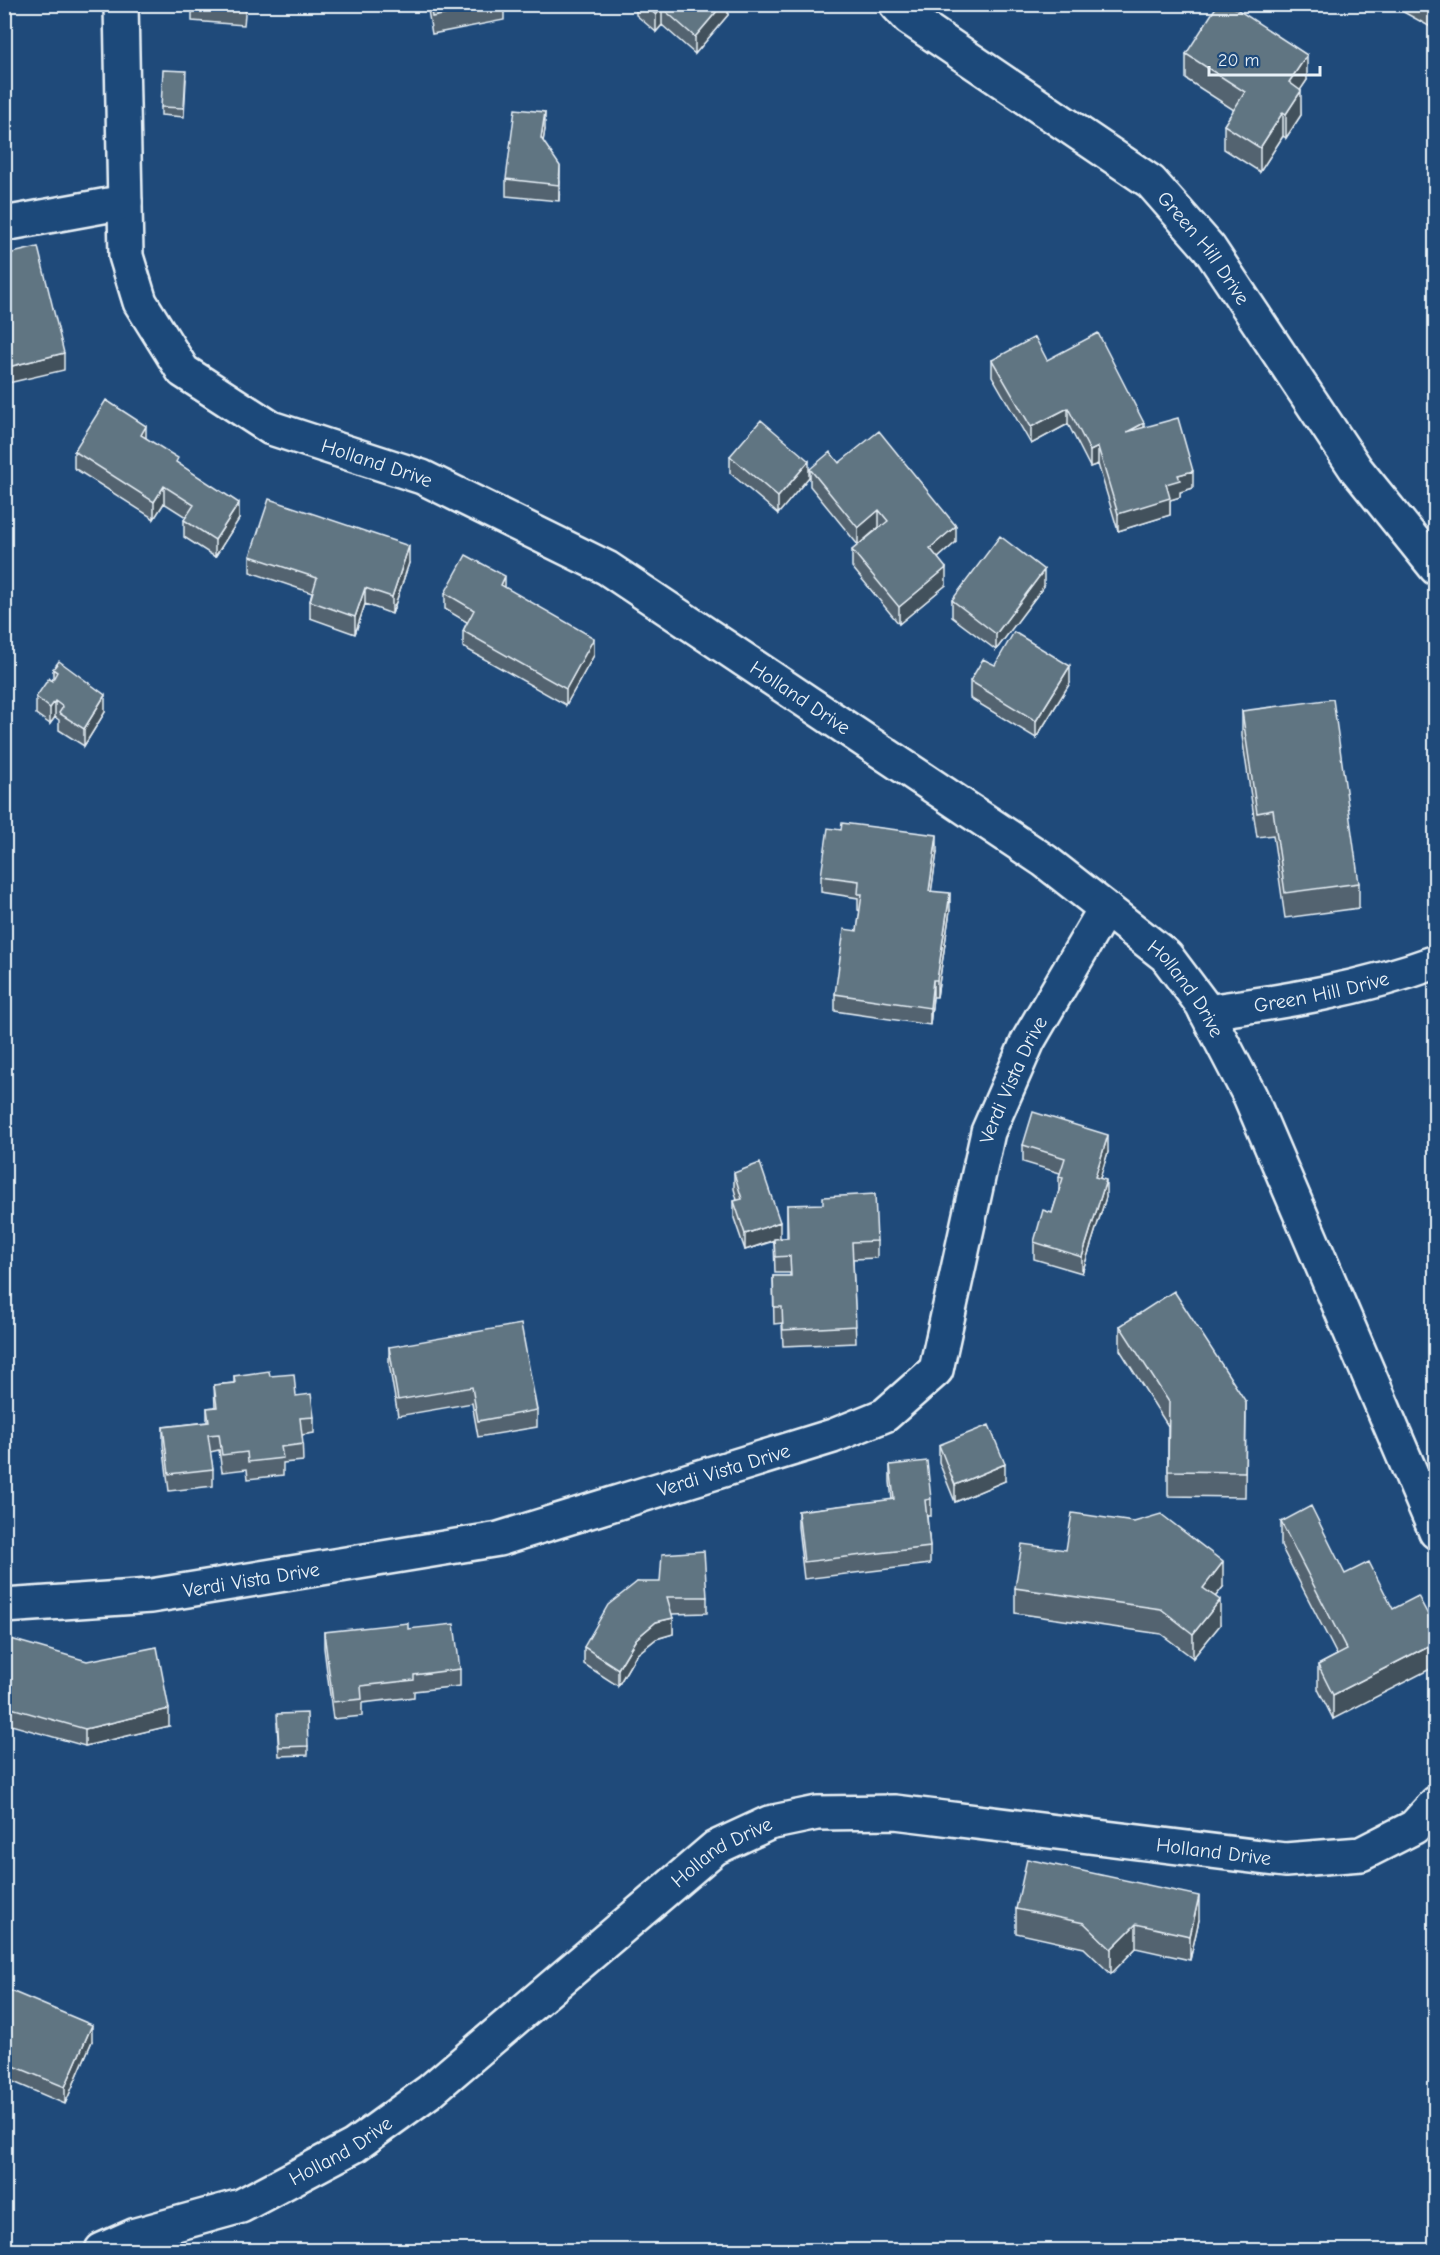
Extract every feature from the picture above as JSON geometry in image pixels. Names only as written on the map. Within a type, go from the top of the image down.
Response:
[{"type":"street","name":"Holland Drive","points":[[120,4],[126,256],[140,302],[183,371],[271,428],[422,477],[607,568],[1045,861],[1166,956],[1206,1012],[1250,1096],[1436,1532]]},
{"type":"street","name":"Green Hill Drive","points":[[896,4],[909,18],[1151,182],[1209,248],[1356,469],[1436,568]]},
{"type":"street","points":[[4,224],[125,201]]},
{"type":"street","name":"Verdi Vista Drive","points":[[4,1606],[152,1596],[499,1539],[832,1436],[885,1415],[936,1370],[988,1131],[1028,1041],[1106,909]]},
{"type":"street","name":"Green Hill Drive","points":[[1206,1012],[1257,1005],[1394,978],[1436,962]]},
{"type":"street","name":"Holland Drive","points":[[102,2250],[136,2235],[242,2205],[354,2146],[430,2091],[714,1848],[769,1823],[817,1812],[895,1812],[1285,1860],[1361,1854],[1414,1827],[1436,1803]]},
{"type":"building","points":[[197,4],[244,4],[244,8]]},
{"type":"building","points":[[430,4],[497,4],[432,17]]},
{"type":"building","points":[[643,4],[723,4],[695,37],[662,8],[656,15]]},
{"type":"building","points":[[1218,4],[1229,4],[1307,55],[1289,82],[1301,91],[1286,114],[1283,112],[1260,148],[1224,125],[1245,92],[1186,54]]},
{"type":"building","points":[[163,70],[186,71],[184,108],[161,107]]},
{"type":"building","points":[[515,109],[545,112],[541,138],[560,166],[559,185],[506,179]]},
{"type":"building","points":[[38,247],[64,353],[4,368],[4,255]]},
{"type":"building","points":[[1098,333],[1144,423],[1127,432],[1178,418],[1193,471],[1178,475],[1180,480],[1166,484],[1170,498],[1118,514],[1098,447],[1090,451],[1068,408],[1031,427],[992,360],[1035,337],[1047,360]]},
{"type":"building","points":[[106,400],[146,426],[141,435],[178,458],[176,462],[239,503],[215,540],[184,520],[194,505],[164,486],[154,502],[74,451]]},
{"type":"building","points":[[761,420],[809,461],[778,497],[730,456]]},
{"type":"building","points":[[879,431],[956,526],[930,548],[946,568],[899,607],[852,550],[888,521],[879,510],[858,528],[810,469],[830,452],[839,463]]},
{"type":"building","points":[[269,499],[409,546],[392,597],[365,588],[355,617],[310,601],[317,578],[250,556]]},
{"type":"building","points":[[1000,536],[1044,570],[996,634],[952,600]]},
{"type":"building","points":[[466,555],[505,576],[501,585],[594,638],[566,689],[463,631],[474,610],[445,593]]},
{"type":"building","points":[[1014,632],[1070,666],[1036,721],[970,681],[983,659],[995,665]]},
{"type":"building","points":[[59,661],[105,695],[84,729],[59,713],[63,707],[55,701],[50,708],[36,697],[49,678],[52,681],[57,672],[53,669]]},
{"type":"building","points":[[1333,699],[1359,883],[1285,893],[1273,810],[1257,813],[1242,711]]},
{"type":"building","points":[[842,823],[937,835],[929,891],[950,893],[937,980],[933,980],[930,1008],[835,994],[844,929],[857,931],[862,894],[858,894],[859,881],[821,876],[828,828],[841,830]]},
{"type":"building","points":[[1033,1112],[1108,1135],[1095,1177],[1106,1180],[1082,1257],[1034,1242],[1043,1210],[1052,1213],[1063,1178],[1059,1177],[1065,1158],[1023,1145]]},
{"type":"building","points":[[760,1163],[780,1222],[745,1234],[734,1201],[742,1199],[734,1173]]},
{"type":"building","points":[[875,1194],[877,1241],[852,1242],[856,1326],[783,1330],[782,1307],[774,1307],[773,1276],[791,1276],[790,1256],[775,1257],[774,1239],[788,1238],[787,1205],[823,1204],[823,1197]]},
{"type":"building","points":[[1174,1291],[1246,1402],[1245,1472],[1168,1471],[1169,1402],[1120,1326]]},
{"type":"building","points":[[521,1324],[537,1410],[478,1421],[472,1387],[398,1400],[389,1347]]},
{"type":"building","points":[[269,1371],[270,1376],[294,1374],[296,1396],[311,1394],[314,1417],[300,1418],[303,1444],[281,1447],[283,1458],[248,1462],[247,1452],[222,1455],[219,1434],[208,1435],[213,1469],[169,1474],[163,1427],[209,1422],[207,1408],[217,1407],[214,1385],[235,1383],[234,1376]]},
{"type":"building","points":[[989,1425],[1005,1464],[955,1485],[939,1445]]},
{"type":"building","points":[[927,1461],[931,1499],[925,1500],[930,1547],[804,1562],[798,1511],[894,1499],[890,1465]]},
{"type":"building","points":[[1311,1506],[1345,1574],[1369,1562],[1393,1609],[1418,1596],[1436,1630],[1436,1642],[1333,1695],[1318,1665],[1347,1650],[1281,1522]]},
{"type":"building","points":[[1072,1513],[1134,1522],[1161,1514],[1223,1562],[1203,1588],[1220,1600],[1193,1634],[1161,1609],[1015,1588],[1022,1544],[1066,1550]]},
{"type":"building","points":[[704,1551],[707,1597],[667,1597],[673,1618],[656,1622],[636,1639],[618,1669],[584,1647],[608,1605],[637,1582],[660,1582],[662,1554]]},
{"type":"building","points":[[408,1623],[408,1629],[454,1624],[460,1669],[414,1675],[414,1680],[361,1686],[362,1699],[333,1702],[324,1632]]},
{"type":"building","points":[[4,1637],[87,1661],[157,1647],[169,1709],[85,1729],[4,1706]]},
{"type":"building","points":[[307,1713],[308,1746],[279,1747],[277,1714]]},
{"type":"building","points":[[1027,1859],[1199,1896],[1190,1936],[1136,1924],[1111,1949],[1084,1923],[1016,1909]]},
{"type":"building","points":[[4,1988],[92,2025],[65,2087],[4,2062]]}]
